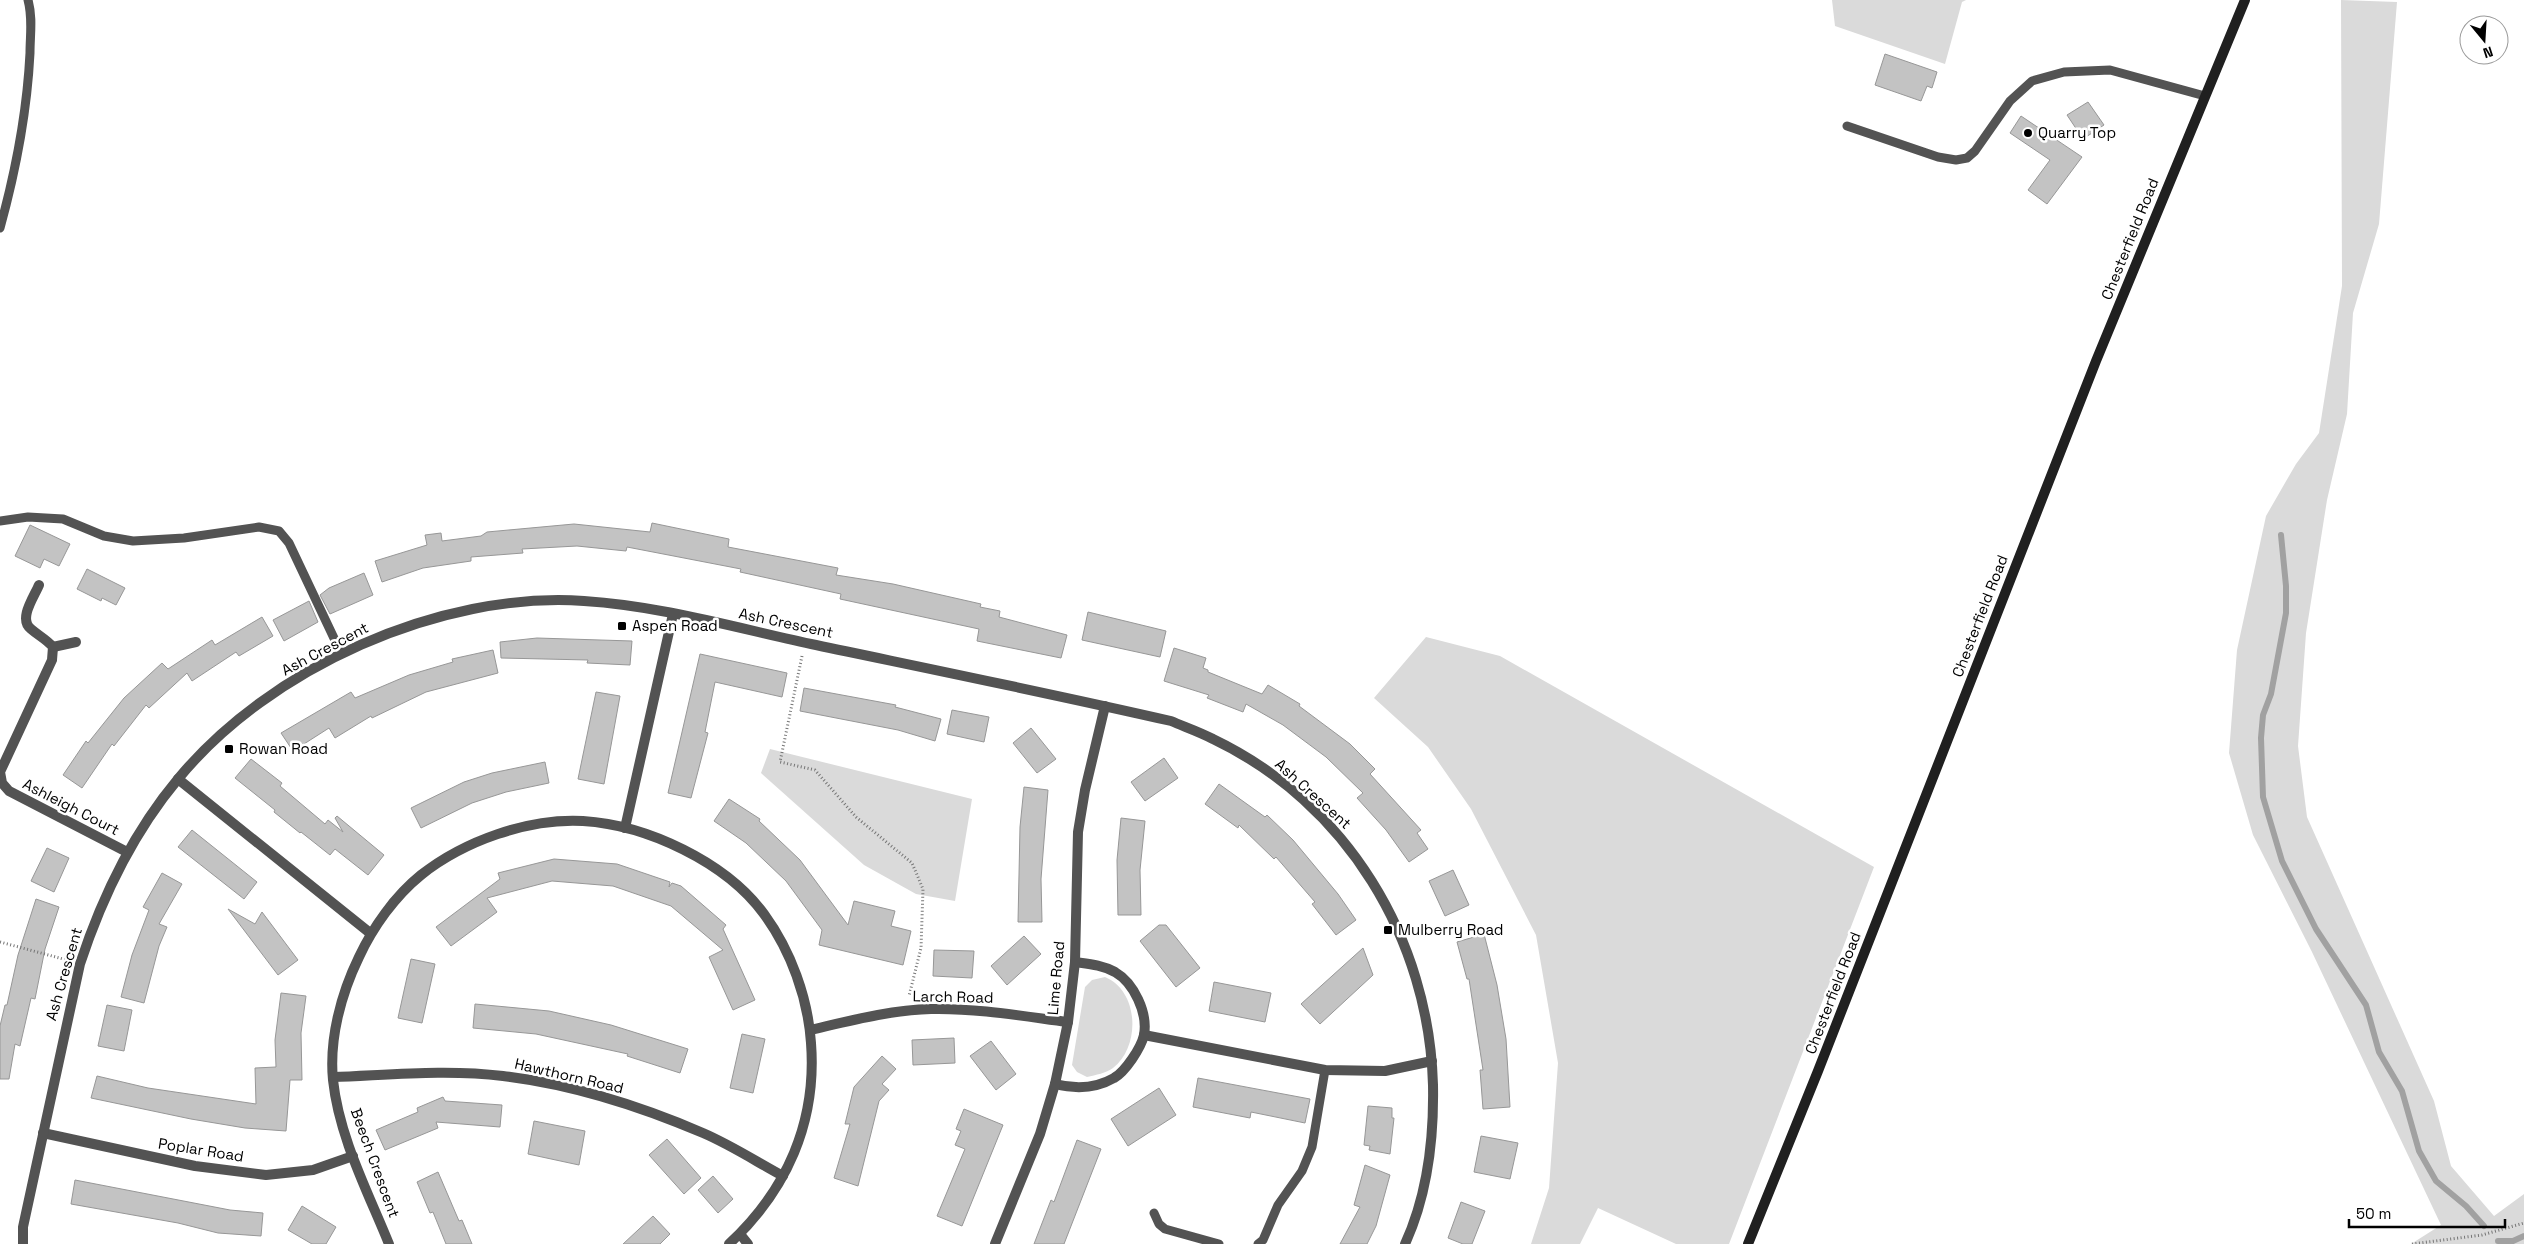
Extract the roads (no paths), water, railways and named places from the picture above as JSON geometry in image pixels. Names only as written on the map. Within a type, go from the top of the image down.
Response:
[{"type":"main road","name":"Chesterfield Road","points":[[1748,1244],[1822,1062],[2096,361],[2245,0]]},
{"type":"street","points":[[39,585],[26,616],[27,624],[31,629],[44,636],[53,647],[76,642]]},
{"type":"street","name":"Ash Crescent","points":[[23,1244],[23,1227],[43,1133],[80,964],[91,931],[127,852],[150,816],[178,779],[204,750],[233,725],[284,688],[341,653],[388,632],[490,606],[532,602],[583,601],[673,614],[1172,721],[1214,739],[1254,762],[1288,787],[1352,850],[1376,885],[1414,967],[1426,1017],[1432,1061],[1432,1142],[1418,1208],[1405,1244]]},
{"type":"street","points":[[625,828],[673,614]]},
{"type":"street","name":"Ashleigh Court","points":[[53,647],[52,660],[0,772],[2,783],[9,792],[127,852]]},
{"type":"street","name":"Lime Road","points":[[995,1244],[1040,1134],[1055,1084],[1068,1022],[1075,962],[1078,832],[1085,790],[1105,706]]},
{"type":"street","points":[[178,779],[370,933]]},
{"type":"street","name":"Beech Crescent","points":[[389,1244],[353,1156],[340,1116],[333,1077],[335,1036],[342,1000],[352,970],[370,933],[420,876],[451,855],[486,839],[518,829],[552,823],[583,822],[625,828],[658,839],[694,855],[742,892],[762,912],[779,938],[793,968],[810,1030],[812,1080],[808,1112],[799,1142],[783,1176],[765,1206],[729,1244]]},
{"type":"street","points":[[1055,1084],[1085,1088],[1115,1078],[1130,1063],[1144,1035],[1139,1002],[1131,986],[1116,973],[1099,965],[1075,962]]},
{"type":"street","name":"Larch Road","points":[[810,1030],[905,1011],[966,1010],[1068,1022]]},
{"type":"street","points":[[1144,1035],[1324,1070],[1386,1071],[1432,1061]]},
{"type":"street","name":"Hawthorn Road","points":[[333,1077],[450,1073],[504,1076],[556,1086],[618,1101],[705,1134],[783,1176]]},
{"type":"street","name":"Poplar Road","points":[[43,1133],[195,1166],[266,1175],[313,1170],[353,1156]]},
{"type":"street","points":[[740,1234],[748,1244]]},
{"type":"lane","points":[[0,228],[22,132],[28,86],[32,14],[28,0]]},
{"type":"lane","points":[[1847,126],[1938,157],[1956,160],[1967,158],[1975,151],[2010,101],[2032,81],[2064,72],[2110,70],[2205,96]]},
{"type":"lane","points":[[0,521],[28,517],[63,519],[104,536],[133,541],[184,538],[241,528],[259,527],[279,531],[288,543],[341,653]]},
{"type":"lane","points":[[1258,1244],[1264,1240],[1278,1205],[1302,1171],[1312,1147],[1324,1070]]},
{"type":"lane","points":[[1154,1213],[1159,1224],[1165,1229],[1219,1244]]},
{"type":"waterway","points":[[2281,535],[2286,586],[2286,613],[2271,694],[2263,715],[2261,738],[2263,797],[2282,861],[2316,929],[2366,1005],[2379,1052],[2402,1091],[2419,1151],[2436,1181],[2466,1206],[2484,1226]]},
{"type":"waterway","points":[[2498,1241],[2513,1241],[2524,1236]]},
{"type":"place","name":"Quarry Top","points":[[2028,133]]},
{"type":"place","name":"Aspen Road","points":[[622,626]]},
{"type":"place","name":"Rowan Road","points":[[229,749]]},
{"type":"place","name":"Mulberry Road","points":[[1388,930]]}]
